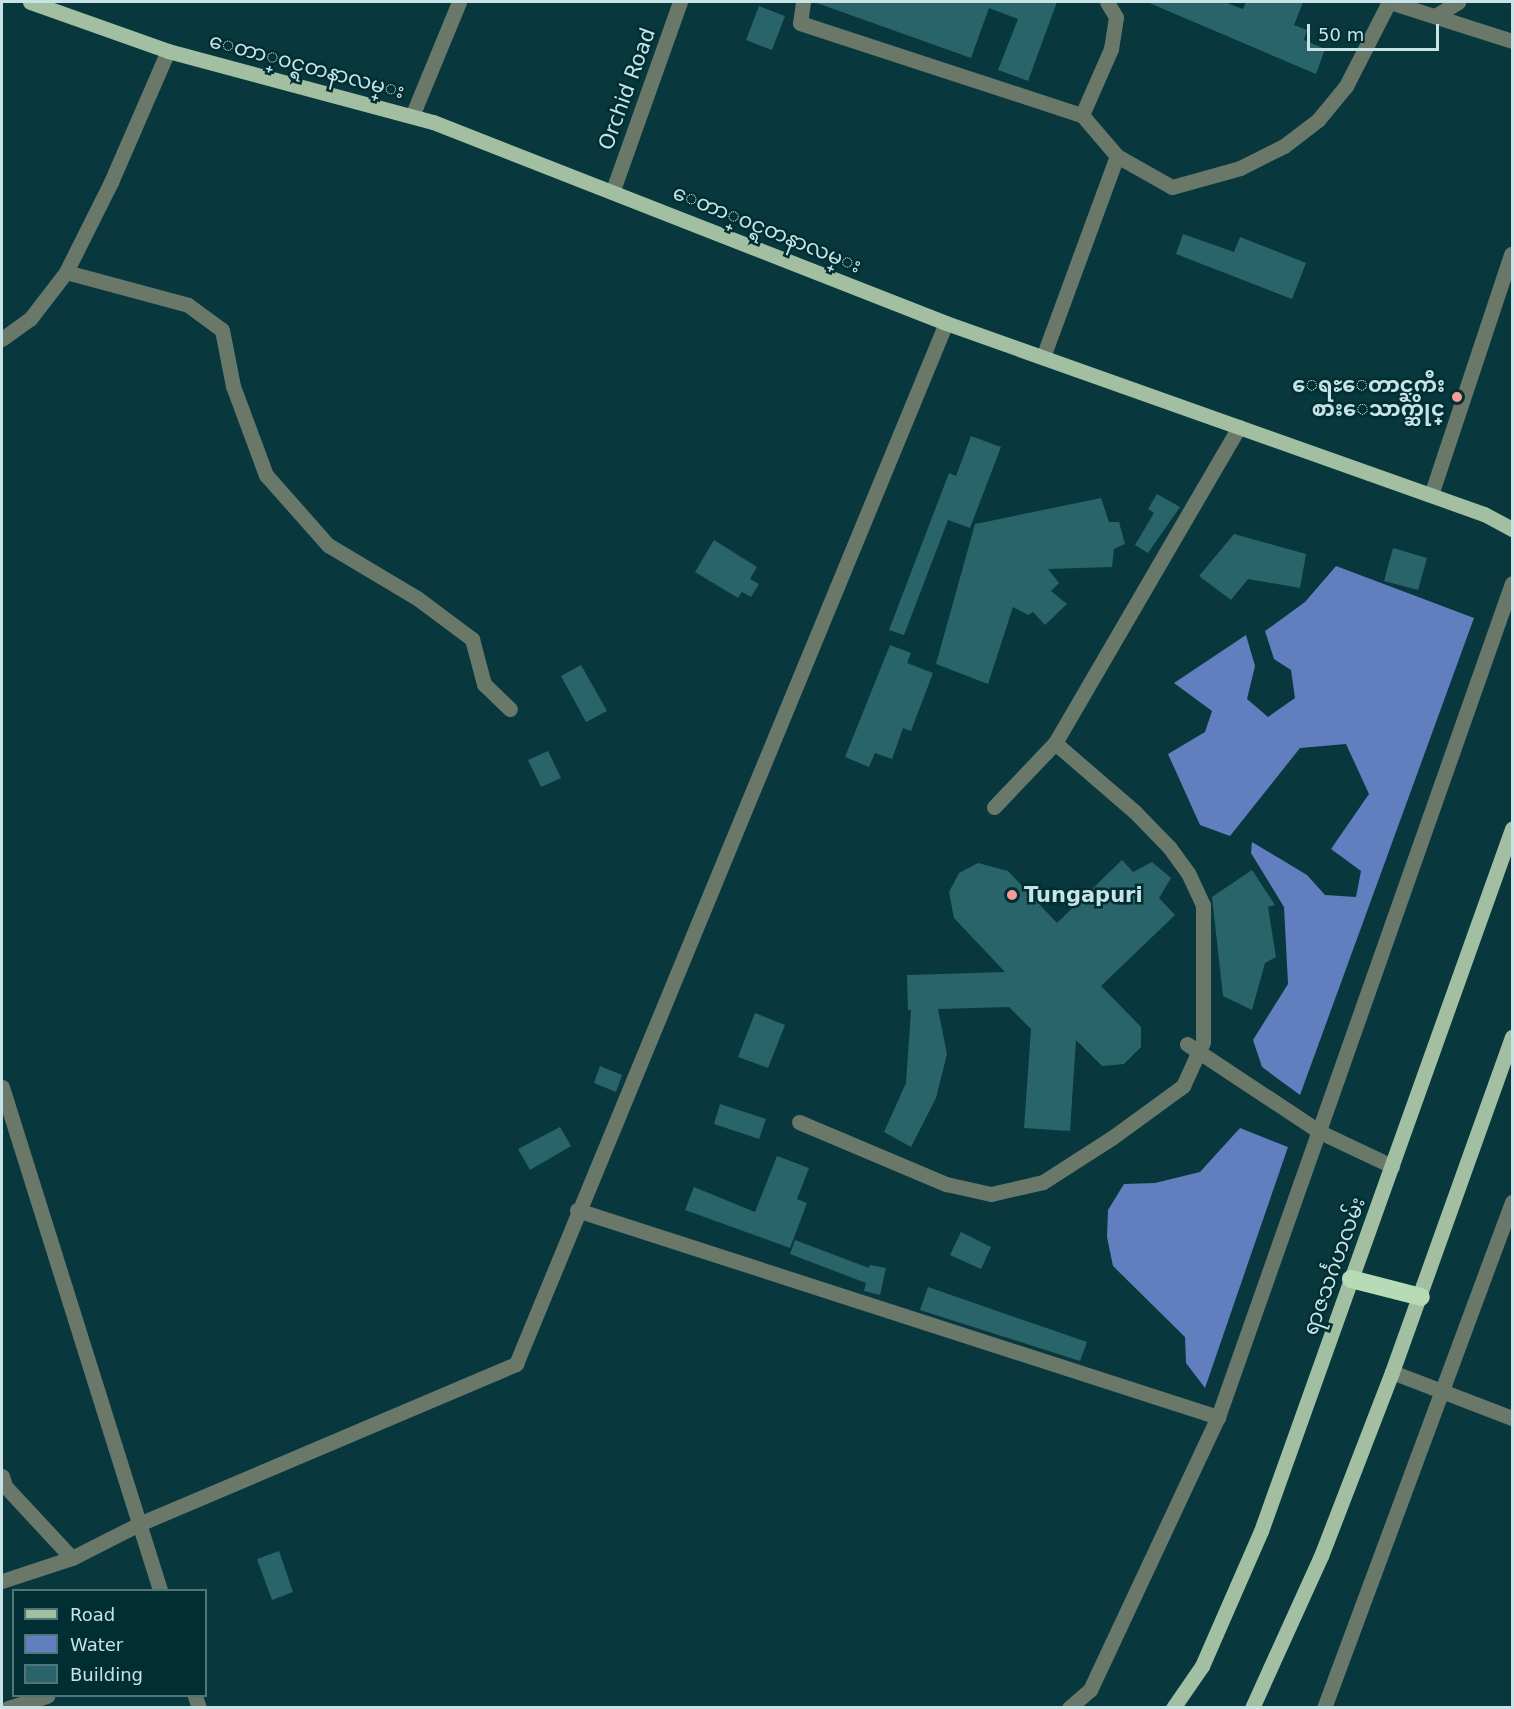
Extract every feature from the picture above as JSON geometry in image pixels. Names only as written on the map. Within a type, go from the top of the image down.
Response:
[{"type":"highway","points":[[1351,1279],[1421,1297]]},
{"type":"main road","name":"ေတာ္၀င္ရတနာလမ္း","points":[[30,2],[168,51],[412,116],[613,190],[946,323],[1484,514]]},
{"type":"main road","points":[[1484,514],[1512,519]]},
{"type":"main road","points":[[1484,514],[1512,529]]},
{"type":"main road","name":"ရာဇသင်္ဂဟလမ်း","points":[[1173,1707],[1202,1666],[1260,1532],[1512,829]]},
{"type":"main road","points":[[1252,1707],[1321,1556],[1421,1297],[1512,1036]]},
{"type":"street","points":[[412,116],[459,2]]},
{"type":"street","name":"Orchid Road","points":[[613,190],[680,2]]},
{"type":"street","points":[[803,2],[800,23],[1082,115],[1117,156],[1172,187],[1240,168],[1284,146],[1318,120],[1346,86],[1390,2],[1512,41]]},
{"type":"street","points":[[1082,115],[1111,49],[1116,17],[1107,2]]},
{"type":"street","points":[[1435,16],[1458,2]]},
{"type":"street","points":[[2,339],[30,319],[66,272],[111,182],[168,51]]},
{"type":"street","points":[[1043,357],[1117,156]]},
{"type":"street","points":[[1431,495],[1511,254]]},
{"type":"street","points":[[66,272],[188,305],[222,330],[233,386],[266,476],[328,545],[417,598],[472,639],[484,684],[510,710]]},
{"type":"street","points":[[2,1581],[72,1558],[139,1524],[516,1364],[577,1210],[946,323]]},
{"type":"street","points":[[994,807],[1054,743],[1239,427]]},
{"type":"street","points":[[1069,1707],[1090,1690],[1218,1417],[1512,583]]},
{"type":"street","points":[[799,1122],[946,1184],[991,1194],[1043,1182],[1113,1137],[1183,1086],[1193,1048],[1203,1042],[1203,905],[1188,873],[1135,812],[1054,743]]},
{"type":"street","points":[[1193,1048],[1320,1132],[1392,1166]]},
{"type":"street","points":[[2,1087],[160,1589]]},
{"type":"street","points":[[1324,1707],[1512,1202]]},
{"type":"street","points":[[577,1210],[1218,1417]]},
{"type":"street","points":[[1392,1372],[1512,1418]]},
{"type":"street","points":[[2,1476],[5,1486],[72,1558]]},
{"type":"street","points":[[8,1707],[40,1697]]},
{"type":"water","points":[[1336,566],[1474,618],[1300,1095],[1262,1067],[1253,1040],[1288,984],[1284,907],[1251,853],[1252,842],[1307,875],[1325,895],[1356,897],[1361,871],[1331,849],[1369,794],[1346,744],[1300,748],[1230,836],[1200,825],[1168,754],[1205,732],[1212,711],[1174,683],[1246,635],[1255,666],[1247,699],[1268,717],[1295,698],[1291,670],[1274,659],[1265,631],[1305,602]]},
{"type":"water","points":[[1240,1128],[1288,1147],[1205,1388],[1186,1363],[1185,1337],[1113,1266],[1107,1237],[1108,1210],[1124,1184],[1155,1183],[1200,1172]]},
{"type":"building","points":[[814,2],[1057,2],[1028,81],[998,70],[1018,19],[989,8],[971,58]]},
{"type":"building","points":[[1147,2],[1224,2],[1243,9],[1246,2],[1303,2],[1294,25],[1307,30],[1304,40],[1325,49],[1316,74]]},
{"type":"building","points":[[759,6],[785,16],[772,50],[746,40]]},
{"type":"building","points":[[1183,234],[1234,252],[1240,237],[1306,263],[1292,299],[1176,254]]},
{"type":"building","points":[[971,436],[1001,447],[970,528],[948,520],[904,635],[889,630],[949,473],[956,476]]},
{"type":"building","points":[[1157,494],[1180,507],[1148,553],[1135,545],[1154,513],[1148,509]]},
{"type":"building","points":[[1101,498],[1109,522],[1119,522],[1125,544],[1114,549],[1112,567],[1048,569],[1059,583],[1051,591],[1067,604],[1045,625],[1033,612],[1028,615],[1013,607],[988,684],[936,664],[975,524]]},
{"type":"building","points":[[1234,534],[1306,554],[1300,588],[1248,579],[1231,600],[1199,576]]},
{"type":"building","points":[[714,540],[757,567],[750,579],[759,584],[751,597],[742,592],[738,598],[695,572]]},
{"type":"building","points":[[1393,548],[1427,558],[1418,590],[1384,581]]},
{"type":"building","points":[[890,645],[911,653],[907,663],[933,673],[911,731],[903,728],[892,759],[875,753],[869,767],[845,757]]},
{"type":"building","points":[[581,665],[607,711],[586,722],[561,676]]},
{"type":"building","points":[[548,751],[561,778],[541,787],[528,760]]},
{"type":"building","points":[[1122,860],[1133,872],[1152,862],[1171,878],[1159,898],[1175,915],[1101,986],[1141,1027],[1141,1047],[1124,1064],[1102,1066],[1076,1040],[1070,1131],[1024,1128],[1031,1029],[1009,1007],[938,1009],[947,1054],[936,1098],[911,1147],[884,1132],[906,1083],[911,1010],[908,1010],[907,975],[1005,972],[954,918],[949,892],[959,873],[978,863],[1008,871],[1057,923]]},
{"type":"building","points":[[1252,870],[1275,905],[1268,907],[1276,957],[1265,963],[1252,1010],[1223,996],[1212,897]]},
{"type":"building","points":[[755,1013],[785,1025],[768,1068],[738,1057]]},
{"type":"building","points":[[600,1066],[622,1075],[616,1092],[594,1083]]},
{"type":"building","points":[[720,1104],[766,1119],[759,1139],[714,1124]]},
{"type":"building","points":[[560,1127],[571,1146],[530,1170],[518,1149]]},
{"type":"building","points":[[777,1156],[809,1168],[797,1199],[807,1203],[790,1248],[685,1210],[694,1187],[755,1212]]},
{"type":"building","points":[[961,1232],[991,1247],[981,1269],[950,1255]]},
{"type":"building","points":[[795,1240],[869,1268],[870,1265],[886,1268],[880,1295],[864,1291],[866,1283],[790,1254]]},
{"type":"building","points":[[928,1287],[1087,1342],[1080,1361],[920,1310]]},
{"type":"building","points":[[279,1551],[293,1592],[272,1600],[257,1559]]},
{"type":"place","name":"ေရႊေတာင္ႀကီး စားေသာက္ဆိုင္","points":[[1457,397]]},
{"type":"place","name":"Tungapuri","points":[[1012,895]]}]
